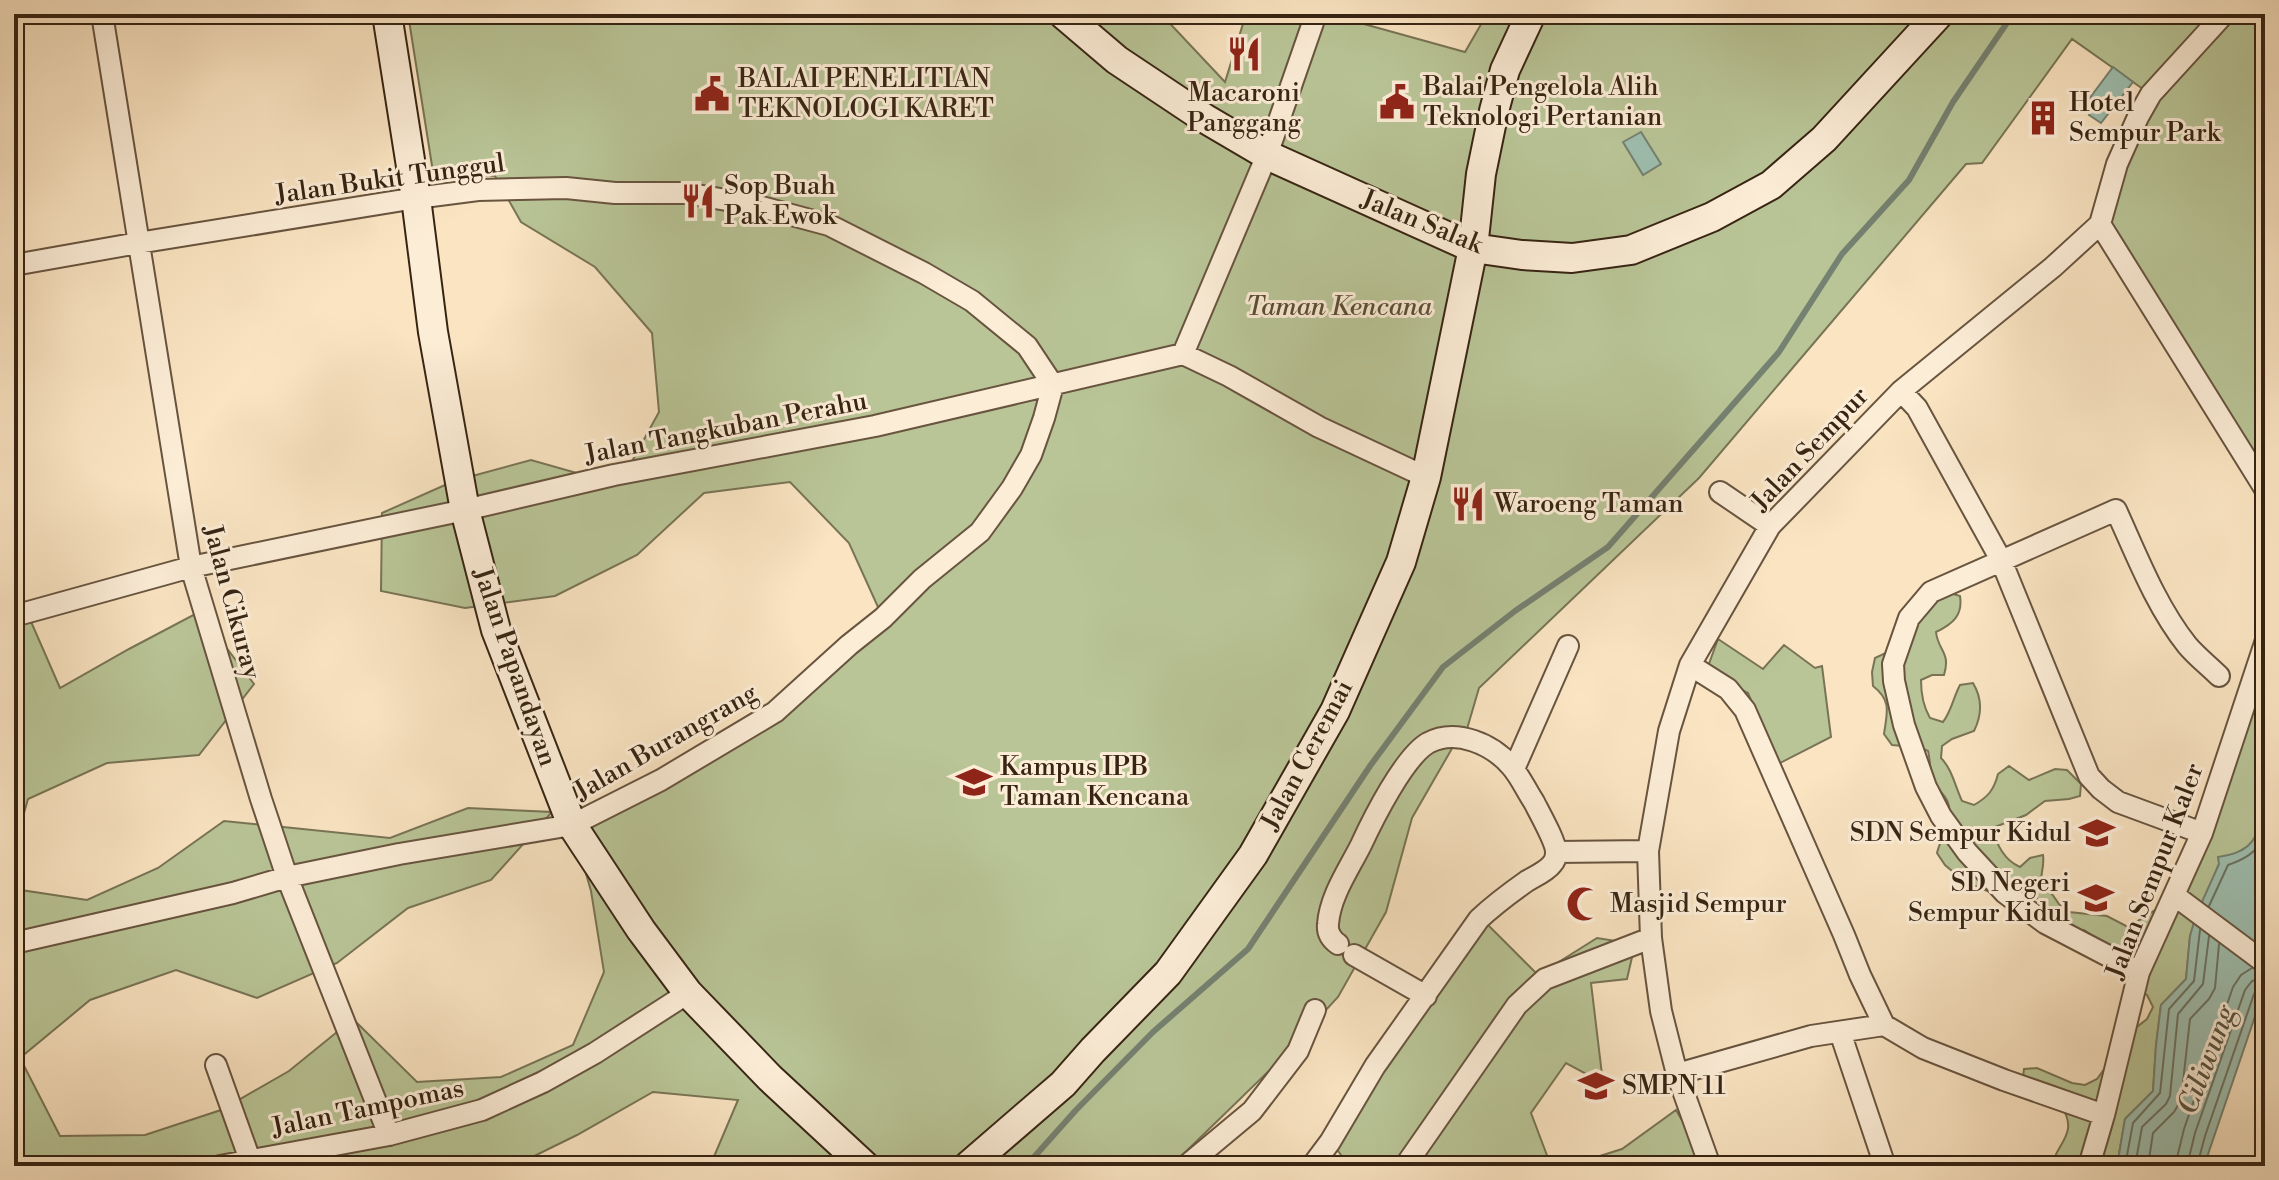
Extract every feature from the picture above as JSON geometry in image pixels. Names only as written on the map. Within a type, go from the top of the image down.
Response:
[{"type":"street","name":"Jalan Cikuray","points":[[102,14],[191,567],[287,877],[389,1135]]},
{"type":"street","name":"Jalan Papandayan","points":[[387,14],[433,332],[465,510],[496,630],[572,825],[641,930],[688,993],[770,1078],[865,1166]]},
{"type":"street","name":"Jalan Salak","points":[[1063,14],[1117,60],[1204,118],[1267,155],[1473,248],[1572,258],[1631,250],[1712,217],[1771,185],[1824,139],[1939,14]]},
{"type":"street","points":[[1316,14],[1267,155],[1183,354],[1319,427],[1426,477]]},
{"type":"street","name":"Jalan Ceremai","points":[[968,1166],[1063,1084],[1168,973],[1253,855],[1335,711],[1401,562],[1426,477],[1473,248],[1481,174],[1494,111],[1505,70],[1531,14]]},
{"type":"street","points":[[2224,14],[2151,94],[2117,164],[2100,224],[2265,489]]},
{"type":"street","name":"Jalan Bukit Tunggul","points":[[14,265],[478,190],[566,188],[615,193],[685,193],[750,204],[829,225],[924,273],[972,301],[1027,346],[1053,385]]},
{"type":"street","name":"Jalan Sempur","points":[[1710,1166],[1677,1074],[1661,1011],[1651,938],[1648,851],[1669,731],[1690,665],[1770,526],[1901,391],[2053,267],[2100,224]]},
{"type":"street","name":"Jalan Tangkuban Perahu","points":[[14,616],[191,567],[465,510],[614,475],[875,426],[1183,354]]},
{"type":"street","name":"Jalan Burangrang","points":[[14,943],[233,893],[287,877],[399,854],[572,825],[661,780],[775,712],[883,618],[922,579],[980,532],[1031,455],[1053,385]]},
{"type":"street","points":[[1901,391],[1917,408],[2001,560],[2089,776],[2118,802],[2202,833]]},
{"type":"street","points":[[1720,492],[1770,526]]},
{"type":"street","points":[[2139,972],[2045,923],[2005,893],[1967,852],[1941,816],[1926,787],[1904,725],[1893,664],[1909,618],[1931,592],[2116,510],[2169,617],[2188,646],[2219,676]]},
{"type":"street","name":"Jalan Sempur Kaler","points":[[2089,1166],[2139,972],[2178,898],[2265,643]]},
{"type":"street","points":[[1514,769],[1568,646]]},
{"type":"street","points":[[1690,665],[1728,689],[1745,710],[1884,1025],[1923,1048],[2104,1115]]},
{"type":"street","points":[[1312,1166],[1330,1142],[1375,1066],[1426,996],[1479,919],[1498,901],[1552,864],[1556,852],[1542,817],[1514,769],[1503,757],[1467,738],[1440,739],[1429,743],[1401,775],[1367,832],[1333,902],[1328,922],[1331,938],[1346,950],[1426,996]]},
{"type":"street","points":[[1556,852],[1648,851]]},
{"type":"street","points":[[2178,898],[2265,963]]},
{"type":"street","points":[[1405,1166],[1517,1005],[1545,979],[1651,938]]},
{"type":"street","name":"Jalan Tampomas","points":[[220,1166],[389,1135],[482,1110],[543,1082],[595,1053],[688,993]]},
{"type":"street","points":[[1186,1166],[1252,1111],[1298,1051],[1315,1010]]},
{"type":"street","points":[[1677,1074],[1811,1036],[1884,1025]]},
{"type":"street","points":[[1840,1032],[1885,1166]]},
{"type":"street","points":[[216,1065],[250,1160]]},
{"type":"green space","name":"Taman Kencana","points":[[408,14],[1161,14],[1225,82],[1246,14],[1354,14],[1353,21],[1465,52],[1487,14],[2265,14],[2265,489],[2100,224],[2150,94],[2072,39],[1982,163],[1966,164],[1699,478],[1479,688],[1467,729],[1458,738],[1412,818],[1386,912],[1338,997],[1273,1067],[1171,1166],[710,1166],[738,1100],[653,1092],[514,1166],[14,1166],[14,889],[87,900],[158,868],[224,821],[390,838],[468,808],[552,812],[491,880],[408,908],[337,963],[257,998],[176,970],[90,1000],[20,1058],[60,1136],[145,1135],[221,1110],[289,1071],[353,1019],[417,1082],[501,1077],[573,1045],[604,972],[591,891],[572,825],[751,726],[883,618],[849,543],[790,482],[704,493],[637,555],[555,596],[465,608],[381,591],[382,513],[454,481],[531,460],[619,485],[659,412],[652,333],[595,267],[521,222],[495,176],[433,172]]},
{"type":"green space","points":[[14,552],[25,608],[60,688],[199,612],[254,684],[199,755],[107,763],[28,799],[14,848]]},
{"type":"green space","points":[[1947,592],[1960,596],[1961,603],[1956,618],[1936,632],[1946,661],[1944,675],[1932,675],[1921,680],[1921,691],[1930,718],[1943,722],[1960,685],[1973,683],[1976,689],[1980,707],[1974,731],[1942,746],[1941,758],[1951,772],[1962,801],[1974,805],[1983,799],[1992,789],[1998,774],[2009,766],[2029,780],[2055,769],[2067,770],[2081,784],[2080,796],[2045,801],[2026,815],[1992,828],[1996,840],[2005,856],[2020,867],[2030,858],[2043,855],[2041,889],[2052,894],[2069,912],[2107,916],[2128,927],[2163,905],[2265,647],[2265,819],[2253,843],[2219,864],[2190,936],[2186,979],[2161,1005],[2153,1091],[2125,1119],[2117,1166],[2051,1166],[2068,1131],[2066,1116],[2062,1107],[2036,1102],[2026,1094],[2024,1069],[2037,1068],[2072,1083],[2085,1085],[2097,1079],[2115,1044],[2147,1019],[2153,1007],[2147,995],[2125,979],[2124,965],[2106,945],[2084,930],[2072,930],[2061,925],[2050,909],[2035,896],[2023,890],[2019,900],[2010,907],[1990,892],[1965,882],[1945,865],[1937,853],[1949,809],[1932,777],[1928,751],[1892,745],[1884,734],[1887,707],[1873,686],[1875,658],[1888,652],[1915,616]]},
{"type":"green space","points":[[1718,639],[1763,669],[1784,645],[1815,668],[1822,666],[1831,737],[1778,764],[1748,693],[1706,672]]},
{"type":"green space","points":[[1483,920],[1538,975],[1597,938],[1635,944],[1627,979],[1591,983],[1603,1083],[1566,1063],[1531,1113],[1551,1166],[1349,1166],[1328,1137]]},
{"type":"green space","points":[[1676,1110],[1709,1166],[1568,1166],[1622,1149]]},
{"type":"water","points":[[2113,67],[2133,82],[2101,123],[2089,115],[2093,109],[2086,103]]},
{"type":"water","points":[[1641,132],[1661,164],[1643,175],[1623,142]]},
{"type":"water","name":"Ciliwung","points":[[2265,819],[2265,987],[2204,1166],[2117,1166],[2125,1119],[2153,1091],[2161,1005],[2186,979],[2190,936],[2219,864],[2218,857],[2236,853],[2248,846]]},
{"type":"waterway","points":[[1026,1166],[1153,1032],[1248,949],[1370,766],[1443,667],[1515,611],[1608,547],[1779,352],[1842,254],[1909,180],[1953,102],[2013,14]]},
{"type":"place","name":"Macaroni Panggang","points":[[1244,54]]},
{"type":"place","name":"BALAI PENELITIAN TEKNOLOGI KARET","points":[[712,94]]},
{"type":"place","name":"Balai Pengelola Alih Teknologi Pertanian","points":[[1397,102]]},
{"type":"place","name":"Hotel Sempur Park","points":[[2043,118]]},
{"type":"place","name":"Sop Buah Pak Ewok","points":[[698,201]]},
{"type":"place","name":"Waroeng Taman","points":[[1468,504]]},
{"type":"place","name":"Kampus IPB Taman Kencana","points":[[974,782]]},
{"type":"place","name":"SDN Sempur Kidul","points":[[2097,833]]},
{"type":"place","name":"SD Negeri Sempur Kidul","points":[[2096,898]]},
{"type":"place","name":"Masjid Sempur","points":[[1584,904]]},
{"type":"place","name":"SMPN 11","points":[[1596,1086]]}]
